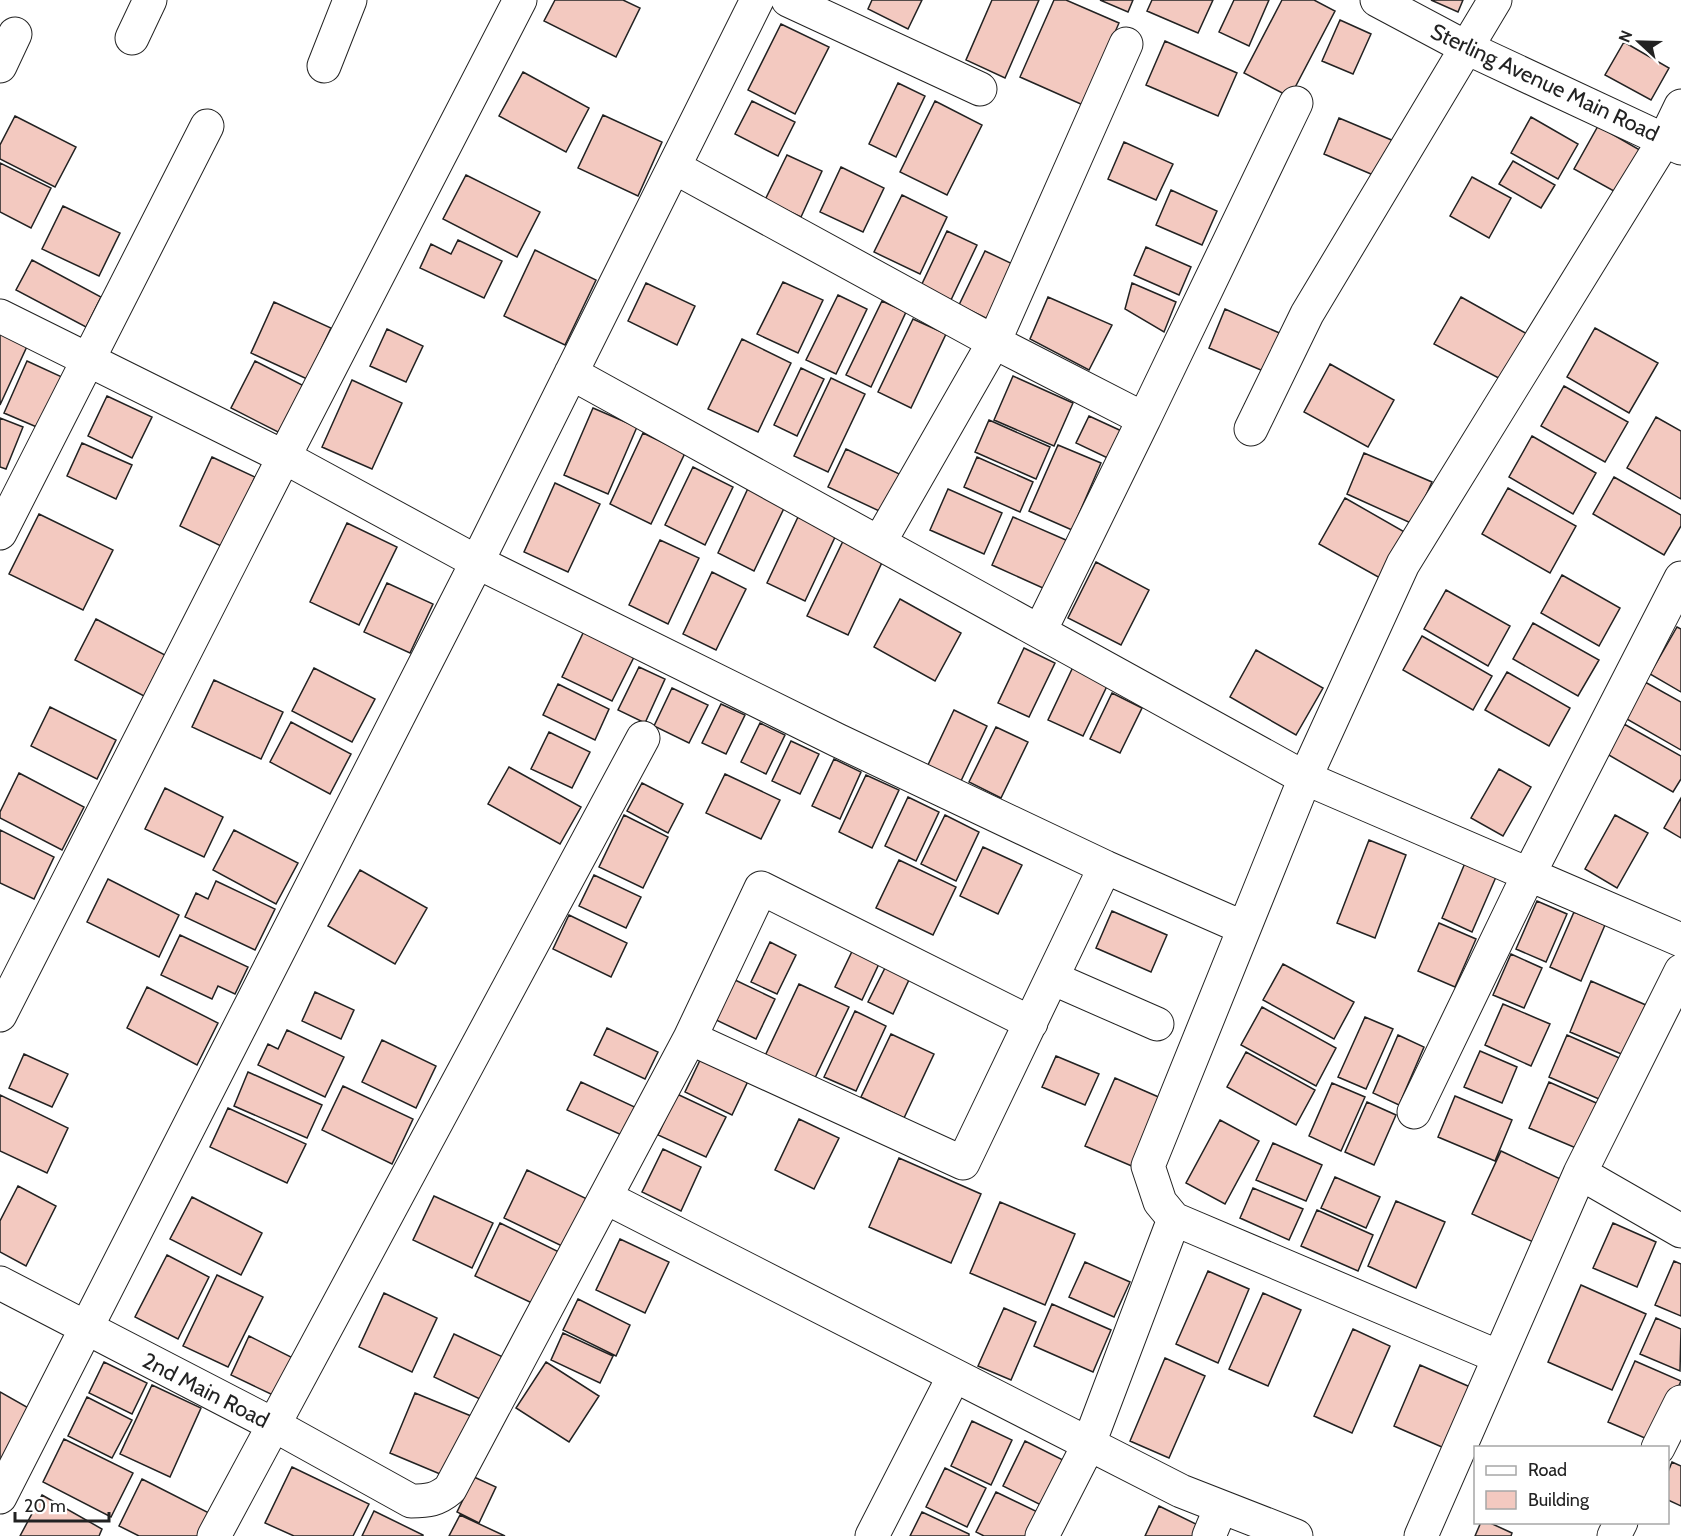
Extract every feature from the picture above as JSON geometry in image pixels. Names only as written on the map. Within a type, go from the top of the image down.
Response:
[{"type":"street","points":[[132,38],[150,0]]},
{"type":"street","points":[[324,66],[350,0]]},
{"type":"street","points":[[0,1497],[477,562],[758,0]]},
{"type":"street","points":[[788,0],[980,88]]},
{"type":"street","name":"Sterling Avenue Main Road","points":[[1377,0],[1467,48],[1673,144]]},
{"type":"street","points":[[1251,429],[1307,314],[1495,0]]},
{"type":"street","points":[[0,1015],[516,1]]},
{"type":"street","points":[[0,66],[15,34]]},
{"type":"street","points":[[879,543],[994,342],[1126,44]]},
{"type":"street","points":[[1040,632],[1296,103]]},
{"type":"street","points":[[1499,1357],[1174,1219],[1160,1202],[1148,1166],[1305,778],[1403,564],[1673,144],[1681,106]]},
{"type":"street","points":[[0,533],[207,126]]},
{"type":"street","points":[[674,167],[994,342],[1144,419]]},
{"type":"street","points":[[0,316],[284,457],[477,562],[826,735],[1105,867],[1244,928]]},
{"type":"street","points":[[571,373],[1305,778],[1681,940]]},
{"type":"street","points":[[1414,1112],[1528,876],[1681,578]]},
{"type":"street","points":[[214,1536],[643,738]]},
{"type":"street","points":[[690,1038],[963,1163],[1105,867]]},
{"type":"street","points":[[1030,1023],[761,888],[690,1038],[607,1198],[1088,1446],[1181,1491],[1215,1522],[1296,1536]]},
{"type":"street","points":[[1421,1536],[1580,1173],[1681,971]]},
{"type":"street","points":[[1052,978],[1157,1024]]},
{"type":"street","points":[[1580,1173],[1681,1231]]},
{"type":"street","name":"2nd Main Road","points":[[0,1282],[274,1425],[411,1501],[431,1501],[450,1489],[607,1198]]},
{"type":"street","points":[[1042,1536],[1088,1446],[1174,1219]]},
{"type":"street","points":[[872,1536],[954,1376]]},
{"type":"street","points":[[1659,1446],[1681,1402]]},
{"type":"building","points":[[555,0],[623,0],[640,8],[616,57],[544,21]]},
{"type":"building","points":[[872,0],[922,0],[908,29],[868,9]]},
{"type":"building","points":[[992,0],[1039,0],[1005,78],[966,60]]},
{"type":"building","points":[[1054,0],[1066,0],[1119,23],[1083,105],[1020,77]]},
{"type":"building","points":[[1100,0],[1133,0],[1128,12]]},
{"type":"building","points":[[1152,0],[1213,0],[1198,33],[1147,11]]},
{"type":"building","points":[[1234,0],[1269,0],[1249,46],[1219,32]]},
{"type":"building","points":[[1282,0],[1314,0],[1335,11],[1290,97],[1244,73]]},
{"type":"building","points":[[1431,0],[1463,0],[1458,12]]},
{"type":"building","points":[[1340,20],[1371,34],[1353,74],[1322,61]]},
{"type":"building","points":[[781,24],[829,47],[795,114],[748,90]]},
{"type":"building","points":[[1165,41],[1237,73],[1218,116],[1146,85]]},
{"type":"building","points":[[1624,42],[1669,68],[1651,100],[1605,75]]},
{"type":"building","points":[[523,72],[589,108],[566,152],[499,116]]},
{"type":"building","points":[[898,83],[925,96],[896,157],[869,144]]},
{"type":"building","points":[[752,101],[795,122],[778,156],[735,134]]},
{"type":"building","points":[[935,101],[982,125],[947,195],[900,172]]},
{"type":"building","points":[[603,115],[662,142],[638,196],[578,168]]},
{"type":"building","points":[[15,116],[76,147],[55,187],[0,159],[0,145]]},
{"type":"building","points":[[1531,117],[1578,144],[1558,179],[1511,153]]},
{"type":"building","points":[[1339,118],[1401,144],[1385,180],[1324,154]]},
{"type":"building","points":[[1598,126],[1645,153],[1621,195],[1574,169]]},
{"type":"building","points":[[1124,142],[1173,164],[1156,200],[1108,179]]},
{"type":"building","points":[[787,155],[822,171],[801,217],[765,200]]},
{"type":"building","points":[[1513,161],[1555,185],[1541,208],[1499,184]]},
{"type":"building","points":[[0,163],[51,188],[31,228],[0,212]]},
{"type":"building","points":[[841,167],[884,188],[863,232],[820,212]]},
{"type":"building","points":[[466,175],[540,212],[517,257],[443,219]]},
{"type":"building","points":[[1472,177],[1511,198],[1489,238],[1450,216]]},
{"type":"building","points":[[1171,190],[1217,211],[1202,245],[1156,225]]},
{"type":"building","points":[[902,195],[947,217],[920,274],[874,252]]},
{"type":"building","points":[[63,206],[120,233],[99,276],[42,249]]},
{"type":"building","points":[[947,231],[977,245],[951,300],[921,286]]},
{"type":"building","points":[[458,240],[502,261],[484,298],[420,268],[431,244],[451,254]]},
{"type":"building","points":[[1146,247],[1191,267],[1179,295],[1134,275]]},
{"type":"building","points":[[535,250],[596,280],[565,345],[504,316]]},
{"type":"building","points":[[985,251],[1017,266],[992,321],[959,305]]},
{"type":"building","points":[[32,260],[101,297],[86,327],[16,290]]},
{"type":"building","points":[[783,282],[823,300],[798,353],[757,334]]},
{"type":"building","points":[[646,283],[695,306],[677,345],[628,321]]},
{"type":"building","points":[[1132,283],[1176,302],[1164,332],[1125,309]]},
{"type":"building","points":[[838,295],[867,309],[836,374],[806,360]]},
{"type":"building","points":[[1048,297],[1112,325],[1089,370],[1030,339]]},
{"type":"building","points":[[1461,297],[1536,339],[1510,384],[1434,344]]},
{"type":"building","points":[[882,301],[906,312],[871,387],[846,375]]},
{"type":"building","points":[[274,302],[331,328],[307,379],[251,353]]},
{"type":"building","points":[[1225,309],[1284,335],[1268,373],[1209,348]]},
{"type":"building","points":[[913,319],[946,334],[911,408],[878,392]]},
{"type":"building","points":[[1595,328],[1658,363],[1629,413],[1567,377]]},
{"type":"building","points":[[0,329],[29,342],[0,405]]},
{"type":"building","points":[[387,329],[423,346],[406,382],[370,366]]},
{"type":"building","points":[[742,339],[791,363],[758,432],[708,409]]},
{"type":"building","points":[[27,361],[62,377],[39,428],[4,413]]},
{"type":"building","points":[[255,361],[306,387],[282,434],[231,408]]},
{"type":"building","points":[[1330,364],[1394,400],[1368,447],[1304,412]]},
{"type":"building","points":[[801,368],[824,379],[797,436],[774,425]]},
{"type":"building","points":[[1013,376],[1073,403],[1054,446],[994,420]]},
{"type":"building","points":[[831,378],[865,394],[828,472],[794,456]]},
{"type":"building","points":[[352,380],[402,403],[372,469],[322,447]]},
{"type":"building","points":[[1564,386],[1628,422],[1605,462],[1541,426]]},
{"type":"building","points":[[107,396],[152,417],[132,458],[88,436]]},
{"type":"building","points":[[593,408],[637,427],[608,494],[564,475]]},
{"type":"building","points":[[1089,416],[1128,434],[1116,462],[1076,443]]},
{"type":"building","points":[[1656,417],[1681,431],[1681,499],[1627,468]]},
{"type":"building","points":[[0,418],[23,427],[6,469],[0,467]]},
{"type":"building","points":[[989,420],[1050,447],[1036,479],[975,452]]},
{"type":"building","points":[[643,433],[685,453],[651,524],[610,504]]},
{"type":"building","points":[[1532,436],[1596,473],[1573,514],[1509,477]]},
{"type":"building","points":[[82,443],[132,465],[116,499],[67,476]]},
{"type":"building","points":[[1058,445],[1101,463],[1072,530],[1029,511]]},
{"type":"building","points":[[846,449],[908,478],[890,516],[828,487]]},
{"type":"building","points":[[1364,453],[1432,482],[1413,524],[1347,494]]},
{"type":"building","points":[[212,457],[255,477],[223,547],[180,526]]},
{"type":"building","points":[[977,457],[1033,482],[1020,512],[964,487]]},
{"type":"building","points":[[693,467],[733,487],[705,545],[665,525]]},
{"type":"building","points":[[1614,477],[1681,515],[1681,526],[1664,555],[1593,514]]},
{"type":"building","points":[[555,483],[600,504],[568,572],[524,552]]},
{"type":"building","points":[[750,484],[787,502],[754,571],[718,553]]},
{"type":"building","points":[[1508,488],[1576,526],[1550,573],[1482,534]]},
{"type":"building","points":[[948,489],[1002,513],[984,554],[930,530]]},
{"type":"building","points":[[1345,498],[1415,538],[1389,583],[1319,544]]},
{"type":"building","points":[[39,514],[113,550],[83,610],[9,574]]},
{"type":"building","points":[[798,517],[836,535],[805,601],[767,583]]},
{"type":"building","points":[[1013,517],[1075,544],[1054,593],[992,565]]},
{"type":"building","points":[[347,523],[397,547],[359,625],[310,602]]},
{"type":"building","points":[[845,537],[885,556],[848,635],[807,616]]},
{"type":"building","points":[[660,540],[699,558],[668,624],[629,605]]},
{"type":"building","points":[[1096,562],[1149,590],[1121,645],[1068,618]]},
{"type":"building","points":[[712,572],[746,589],[716,650],[683,634]]},
{"type":"building","points":[[1562,575],[1620,608],[1599,646],[1541,613]]},
{"type":"building","points":[[387,583],[433,604],[410,653],[364,632]]},
{"type":"building","points":[[1446,590],[1510,626],[1488,666],[1424,629]]},
{"type":"building","points":[[900,599],[961,633],[935,681],[874,647]]},
{"type":"building","points":[[96,619],[165,655],[144,696],[75,660]]},
{"type":"building","points":[[1533,623],[1599,660],[1578,696],[1513,659]]},
{"type":"building","points":[[1677,627],[1681,629],[1681,692],[1650,674]]},
{"type":"building","points":[[585,629],[636,653],[612,701],[562,677]]},
{"type":"building","points":[[1422,636],[1492,676],[1473,710],[1403,670]]},
{"type":"building","points":[[1024,648],[1055,663],[1029,717],[998,703]]},
{"type":"building","points":[[1256,650],[1323,688],[1296,735],[1230,697]]},
{"type":"building","points":[[639,667],[665,679],[645,723],[618,710]]},
{"type":"building","points":[[1073,667],[1108,684],[1083,736],[1048,720]]},
{"type":"building","points":[[314,668],[375,699],[352,742],[292,711]]},
{"type":"building","points":[[1507,672],[1570,708],[1549,746],[1485,710]]},
{"type":"building","points":[[214,680],[283,712],[261,759],[192,727]]},
{"type":"building","points":[[1645,682],[1681,702],[1681,750],[1625,718]]},
{"type":"building","points":[[558,684],[609,709],[595,740],[543,715]]},
{"type":"building","points":[[672,688],[708,705],[689,743],[654,726]]},
{"type":"building","points":[[1112,693],[1142,708],[1120,753],[1090,739]]},
{"type":"building","points":[[721,704],[745,715],[726,754],[702,743]]},
{"type":"building","points":[[50,707],[116,740],[97,779],[31,746]]},
{"type":"building","points":[[954,710],[987,726],[960,783],[927,767]]},
{"type":"building","points":[[291,722],[351,754],[330,794],[270,762]]},
{"type":"building","points":[[760,723],[785,735],[766,774],[741,762]]},
{"type":"building","points":[[1624,724],[1681,756],[1681,779],[1673,792],[1607,754]]},
{"type":"building","points":[[996,727],[1028,742],[1001,798],[969,782]]},
{"type":"building","points":[[549,732],[590,752],[572,788],[531,769]]},
{"type":"building","points":[[791,741],[819,754],[800,794],[772,781]]},
{"type":"building","points":[[834,759],[861,772],[840,819],[812,806]]},
{"type":"building","points":[[509,767],[581,807],[560,844],[488,804]]},
{"type":"building","points":[[1499,769],[1531,787],[1503,836],[1471,818]]},
{"type":"building","points":[[19,773],[84,807],[62,850],[0,818],[0,812]]},
{"type":"building","points":[[725,774],[780,800],[761,839],[706,813]]},
{"type":"building","points":[[866,775],[899,790],[872,848],[839,832]]},
{"type":"building","points":[[642,783],[683,804],[668,833],[627,811]]},
{"type":"building","points":[[165,788],[223,817],[204,857],[145,829]]},
{"type":"building","points":[[908,797],[939,812],[916,861],[885,846]]},
{"type":"building","points":[[1681,798],[1681,838],[1664,828]]},
{"type":"building","points":[[624,815],[668,837],[643,888],[599,867]]},
{"type":"building","points":[[945,815],[979,832],[956,881],[921,864]]},
{"type":"building","points":[[1615,815],[1648,833],[1617,888],[1585,869]]},
{"type":"building","points":[[0,830],[54,857],[34,899],[0,883]]},
{"type":"building","points":[[234,830],[298,863],[276,904],[213,870]]},
{"type":"building","points":[[1369,840],[1406,855],[1375,938],[1337,923]]},
{"type":"building","points":[[983,847],[1022,865],[998,914],[960,896]]},
{"type":"building","points":[[899,860],[956,887],[933,935],[876,908]]},
{"type":"building","points":[[1465,863],[1496,877],[1472,932],[1442,918]]},
{"type":"building","points":[[360,870],[427,908],[395,964],[328,926]]},
{"type":"building","points":[[594,875],[641,897],[626,928],[579,906]]},
{"type":"building","points":[[108,879],[179,915],[159,957],[87,922]]},
{"type":"building","points":[[216,881],[275,909],[255,950],[185,917],[196,893],[208,899]]},
{"type":"building","points":[[1537,901],[1567,914],[1546,962],[1516,949]]},
{"type":"building","points":[[1112,911],[1167,935],[1151,972],[1096,948]]},
{"type":"building","points":[[1574,912],[1605,925],[1581,981],[1550,967]]},
{"type":"building","points":[[569,915],[627,943],[611,977],[553,949]]},
{"type":"building","points":[[1439,923],[1476,939],[1455,987],[1418,971]]},
{"type":"building","points":[[180,935],[248,967],[235,994],[218,986],[212,999],[161,975]]},
{"type":"building","points":[[858,939],[885,951],[862,1000],[835,987]]},
{"type":"building","points":[[770,942],[796,955],[777,994],[751,982]]},
{"type":"building","points":[[1511,954],[1542,968],[1524,1008],[1493,995]]},
{"type":"building","points":[[891,956],[915,967],[893,1014],[868,1002]]},
{"type":"building","points":[[1283,964],[1354,1002],[1334,1039],[1263,1000]]},
{"type":"building","points":[[733,979],[775,999],[756,1039],[714,1019]]},
{"type":"building","points":[[1591,981],[1655,1009],[1633,1059],[1570,1032]]},
{"type":"building","points":[[799,984],[849,1007],[813,1082],[764,1058]]},
{"type":"building","points":[[147,987],[218,1023],[197,1065],[127,1028]]},
{"type":"building","points":[[315,992],[354,1010],[341,1039],[302,1021]]},
{"type":"building","points":[[1503,1004],[1550,1024],[1531,1066],[1485,1045]]},
{"type":"building","points":[[1262,1007],[1336,1048],[1316,1086],[1241,1045]]},
{"type":"building","points":[[855,1011],[886,1026],[856,1091],[824,1077]]},
{"type":"building","points":[[1365,1017],[1393,1029],[1366,1089],[1338,1077]]},
{"type":"building","points":[[607,1028],[658,1052],[645,1079],[594,1055]]},
{"type":"building","points":[[287,1030],[344,1057],[325,1097],[258,1065],[268,1044],[278,1049]]},
{"type":"building","points":[[891,1034],[934,1054],[904,1118],[861,1097]]},
{"type":"building","points":[[1398,1035],[1424,1047],[1399,1105],[1373,1093]]},
{"type":"building","points":[[1567,1035],[1626,1061],[1608,1103],[1549,1077]]},
{"type":"building","points":[[382,1040],[436,1066],[416,1108],[362,1082]]},
{"type":"building","points":[[1480,1051],[1517,1067],[1502,1103],[1464,1087]]},
{"type":"building","points":[[1246,1052],[1315,1090],[1296,1125],[1227,1087]]},
{"type":"building","points":[[24,1054],[68,1074],[52,1107],[9,1088]]},
{"type":"building","points":[[702,1056],[749,1079],[732,1115],[685,1092]]},
{"type":"building","points":[[1056,1056],[1099,1074],[1085,1105],[1042,1087]]},
{"type":"building","points":[[248,1072],[322,1105],[307,1138],[234,1106]]},
{"type":"building","points":[[1115,1078],[1170,1102],[1141,1170],[1085,1146]]},
{"type":"building","points":[[581,1082],[639,1109],[626,1137],[567,1110]]},
{"type":"building","points":[[1549,1082],[1603,1106],[1583,1151],[1529,1128]]},
{"type":"building","points":[[1332,1083],[1365,1097],[1341,1151],[1309,1136]]},
{"type":"building","points":[[343,1086],[413,1119],[392,1164],[322,1130]]},
{"type":"building","points":[[677,1094],[726,1117],[706,1157],[658,1135]]},
{"type":"building","points":[[0,1095],[68,1128],[47,1173],[0,1151]]},
{"type":"building","points":[[1455,1096],[1512,1120],[1495,1161],[1438,1137]]},
{"type":"building","points":[[1367,1102],[1396,1115],[1374,1165],[1345,1152]]},
{"type":"building","points":[[228,1108],[306,1144],[287,1183],[210,1147]]},
{"type":"building","points":[[799,1119],[839,1138],[814,1189],[775,1170]]},
{"type":"building","points":[[1220,1120],[1259,1141],[1225,1204],[1186,1183]]},
{"type":"building","points":[[1273,1143],[1322,1165],[1306,1201],[1256,1180]]},
{"type":"building","points":[[663,1149],[701,1167],[681,1211],[642,1192]]},
{"type":"building","points":[[1501,1151],[1569,1183],[1540,1245],[1472,1214]]},
{"type":"building","points":[[899,1158],[981,1194],[951,1263],[869,1227]]},
{"type":"building","points":[[527,1170],[587,1199],[564,1247],[504,1218]]},
{"type":"building","points":[[1335,1177],[1380,1197],[1366,1228],[1321,1208]]},
{"type":"building","points":[[18,1186],[56,1206],[26,1266],[0,1252],[0,1221]]},
{"type":"building","points":[[1253,1188],[1303,1209],[1289,1240],[1240,1218]]},
{"type":"building","points":[[434,1196],[493,1223],[472,1268],[413,1240]]},
{"type":"building","points":[[192,1197],[262,1233],[241,1275],[170,1239]]},
{"type":"building","points":[[1396,1201],[1445,1222],[1416,1288],[1368,1266]]},
{"type":"building","points":[[1000,1202],[1075,1234],[1045,1305],[970,1273]]},
{"type":"building","points":[[1317,1210],[1373,1235],[1358,1271],[1301,1246]]},
{"type":"building","points":[[500,1223],[559,1252],[534,1304],[475,1276]]},
{"type":"building","points":[[1613,1223],[1656,1242],[1637,1287],[1593,1268]]},
{"type":"building","points":[[620,1239],[669,1262],[645,1313],[596,1290]]},
{"type":"building","points":[[167,1255],[209,1277],[178,1339],[135,1317]]},
{"type":"building","points":[[1674,1261],[1681,1264],[1681,1316],[1655,1305]]},
{"type":"building","points":[[1085,1262],[1130,1282],[1114,1317],[1069,1297]]},
{"type":"building","points":[[1208,1271],[1249,1289],[1218,1363],[1176,1344]]},
{"type":"building","points":[[217,1275],[263,1297],[228,1367],[183,1346]]},
{"type":"building","points":[[1581,1285],[1646,1314],[1612,1390],[1548,1362]]},
{"type":"building","points":[[384,1293],[437,1318],[412,1372],[359,1347]]},
{"type":"building","points":[[1263,1293],[1301,1310],[1268,1386],[1229,1369]]},
{"type":"building","points":[[578,1299],[630,1325],[616,1356],[563,1330]]},
{"type":"building","points":[[1052,1304],[1111,1330],[1093,1372],[1034,1346]]},
{"type":"building","points":[[1004,1308],[1036,1322],[1011,1380],[978,1366]]},
{"type":"building","points":[[1656,1318],[1681,1329],[1680,1371],[1640,1354]]},
{"type":"building","points":[[1353,1329],[1390,1346],[1352,1433],[1314,1416]]},
{"type":"building","points":[[563,1333],[613,1356],[600,1383],[551,1360]]},
{"type":"building","points":[[454,1334],[505,1358],[484,1401],[434,1377]]},
{"type":"building","points":[[249,1336],[293,1358],[275,1396],[231,1375]]},
{"type":"building","points":[[1165,1358],[1205,1376],[1169,1458],[1130,1441]]},
{"type":"building","points":[[1635,1361],[1681,1381],[1654,1442],[1608,1422]]},
{"type":"building","points":[[104,1362],[147,1383],[132,1414],[89,1393]]},
{"type":"building","points":[[546,1362],[599,1396],[569,1442],[516,1408]]},
{"type":"building","points":[[1420,1365],[1477,1390],[1451,1451],[1394,1426]]},
{"type":"building","points":[[152,1385],[201,1408],[170,1477],[120,1454]]},
{"type":"building","points":[[0,1392],[32,1410],[0,1463]]},
{"type":"building","points":[[415,1393],[476,1418],[452,1479],[390,1453]]},
{"type":"building","points":[[87,1397],[132,1420],[112,1458],[68,1436]]},
{"type":"building","points":[[972,1421],[1012,1440],[991,1485],[951,1466]]},
{"type":"building","points":[[64,1439],[133,1473],[111,1517],[43,1482]]},
{"type":"building","points":[[1025,1441],[1063,1460],[1041,1505],[1003,1486]]},
{"type":"building","points":[[1672,1462],[1681,1466],[1681,1506],[1669,1500],[1669,1470]]},
{"type":"building","points":[[292,1467],[369,1504],[353,1536],[294,1536],[265,1523]]},
{"type":"building","points":[[945,1468],[986,1488],[967,1527],[926,1507]]},
{"type":"building","points":[[474,1477],[496,1487],[479,1523],[457,1512]]},
{"type":"building","points":[[142,1479],[211,1514],[200,1536],[139,1536],[119,1526]]},
{"type":"building","points":[[996,1492],[1048,1517],[1039,1536],[984,1536],[976,1532]]},
{"type":"building","points":[[42,1495],[102,1529],[99,1536],[20,1536]]},
{"type":"building","points":[[1159,1506],[1198,1525],[1193,1536],[1145,1536]]},
{"type":"building","points":[[374,1511],[423,1535],[423,1536],[362,1536]]},
{"type":"building","points":[[922,1512],[969,1534],[969,1536],[910,1536]]},
{"type":"building","points":[[460,1515],[505,1536],[449,1536]]},
{"type":"building","points":[[1480,1524],[1492,1524],[1512,1533],[1511,1536],[1475,1536]]}]
